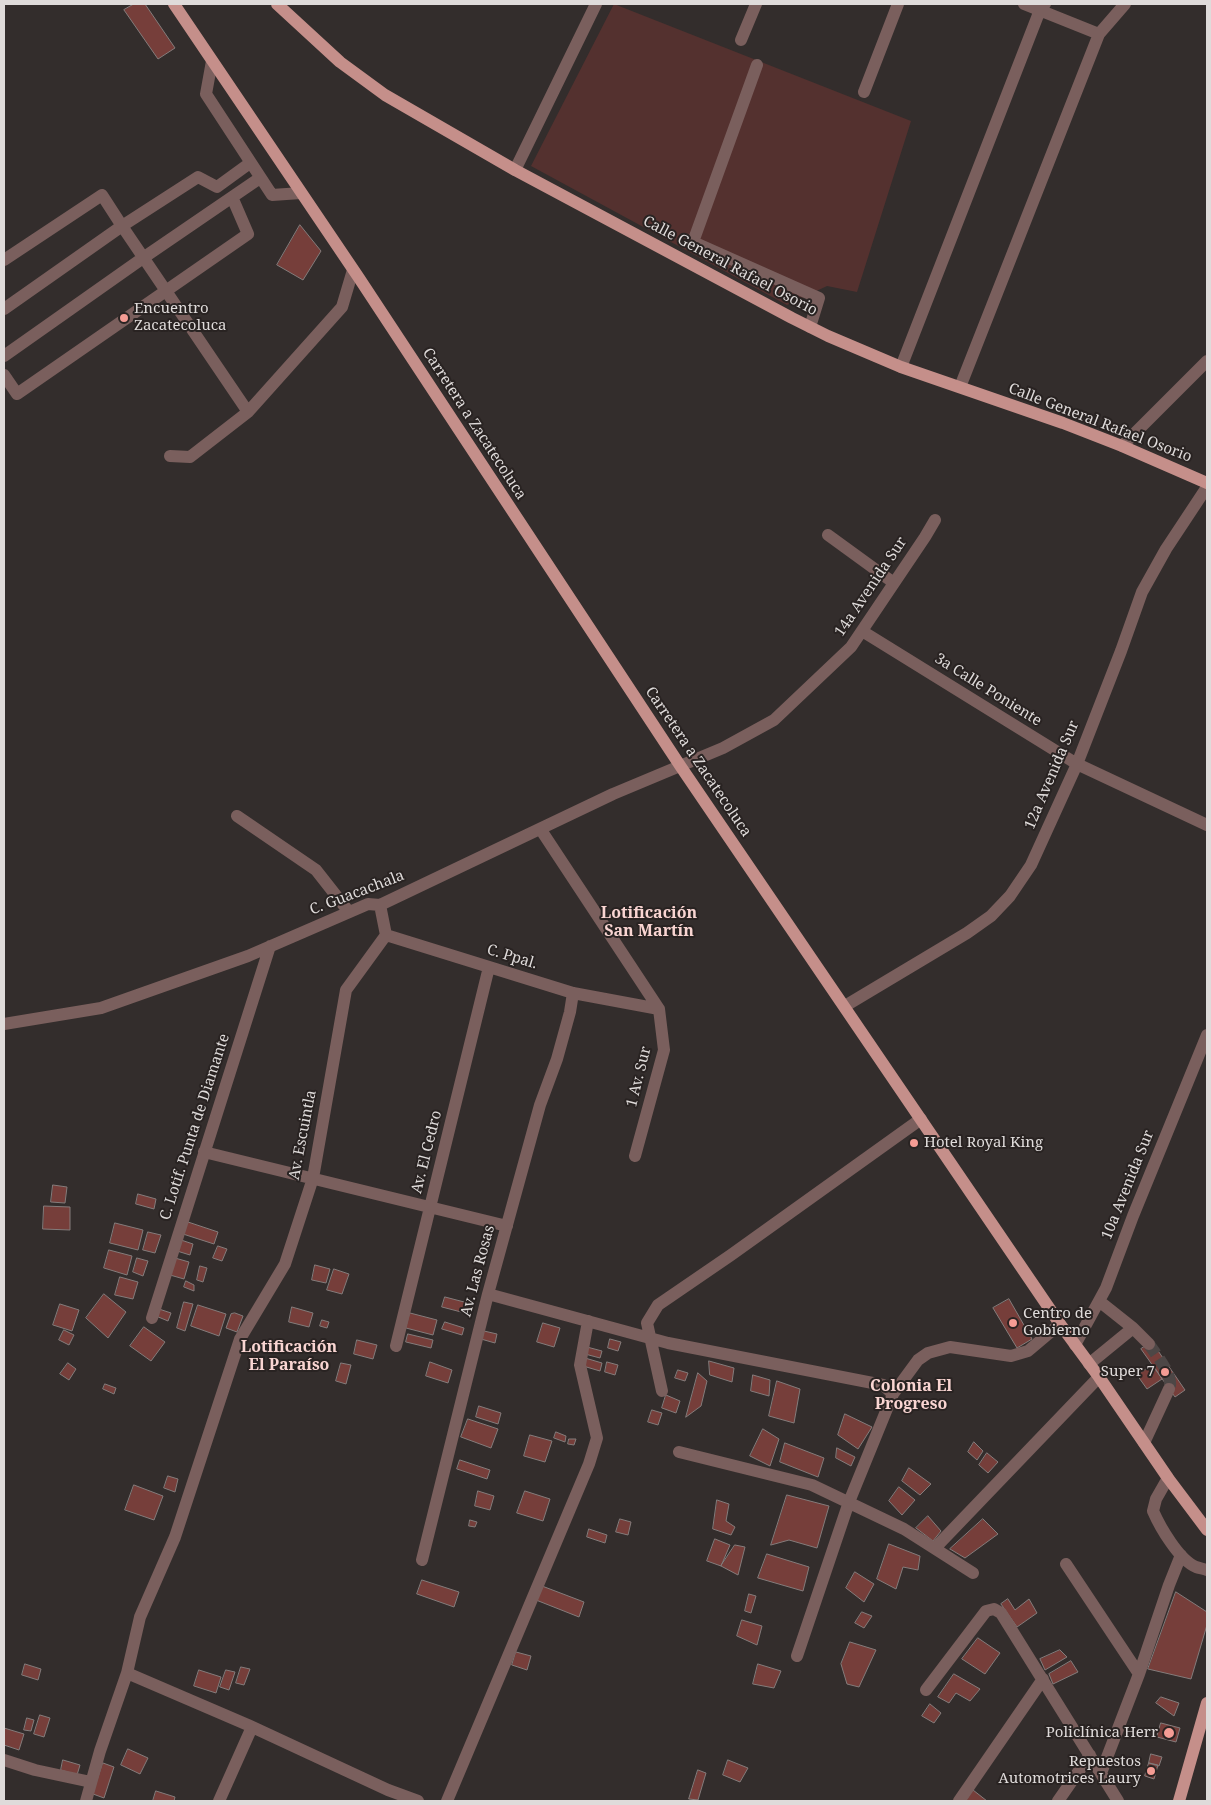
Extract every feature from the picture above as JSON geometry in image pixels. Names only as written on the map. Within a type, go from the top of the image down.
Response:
[{"type":"main road","name":"Carretera a Zacatecoluca","points":[[174,4],[353,270],[681,766],[1060,1324],[1168,1478],[1207,1530]]},
{"type":"main road","name":"Calle General Rafael Osorio","points":[[277,4],[340,62],[385,95],[515,170],[810,327],[901,367],[1122,446],[1207,483]]},
{"type":"main road","points":[[1179,1801],[1207,1703]]},
{"type":"street","points":[[515,170],[596,4]]},
{"type":"street","points":[[741,40],[756,4]]},
{"type":"street","points":[[864,92],[898,4]]},
{"type":"street","points":[[1024,4],[1043,7],[1099,34]]},
{"type":"street","points":[[960,387],[1099,34],[1125,4]]},
{"type":"street","points":[[901,367],[1043,7]]},
{"type":"street","points":[[212,61],[206,94],[260,178],[272,195],[301,194]]},
{"type":"street","points":[[756,65],[693,242],[820,298],[810,327]]},
{"type":"street","points":[[4,310],[122,226],[198,177],[217,187],[250,163]]},
{"type":"street","points":[[4,356],[260,178]]},
{"type":"street","points":[[4,260],[102,195],[248,412]]},
{"type":"street","points":[[4,375],[17,394],[248,234],[232,197]]},
{"type":"street","points":[[170,456],[190,457],[248,412],[342,307],[353,270]]},
{"type":"street","points":[[1122,446],[1207,361]]},
{"type":"street","name":"12a Avenida Sur","points":[[845,1006],[967,933],[991,916],[1010,896],[1031,865],[1076,764],[1121,651],[1142,592],[1166,550],[1207,487]]},
{"type":"street","name":"14a Avenida Sur","points":[[681,766],[723,748],[774,720],[852,647],[935,520]]},
{"type":"street","points":[[828,535],[894,584]]},
{"type":"street","name":"3a Calle Poniente","points":[[862,631],[1076,764],[1207,825]]},
{"type":"street","name":"C. Guacachala","points":[[4,1024],[101,1008],[248,956],[368,904],[380,905],[541,830],[613,794],[681,766]]},
{"type":"street","points":[[237,816],[316,870],[349,912]]},
{"type":"street","name":"1 Av. Sur","points":[[541,830],[659,1009],[664,1050],[635,1156]]},
{"type":"street","points":[[380,905],[386,935]]},
{"type":"street","name":"C. Ppal.","points":[[386,935],[573,993],[659,1009]]},
{"type":"street","name":"Av. Escuintla","points":[[86,1801],[100,1751],[127,1673],[140,1617],[175,1537],[240,1339],[284,1264],[313,1178],[346,990],[386,935]]},
{"type":"street","name":"C. Lotif. Punta de Diamante","points":[[152,1318],[270,946]]},
{"type":"street","name":"Av. El Cedro","points":[[396,1346],[490,967]]},
{"type":"street","name":"Av. Las Rosas","points":[[422,1560],[488,1294],[540,1105],[557,1059],[570,1012],[573,993]]},
{"type":"street","name":"10a Avenida Sur","points":[[1075,1345],[1106,1288],[1133,1216],[1207,1035]]},
{"type":"street","points":[[662,1391],[647,1323],[658,1305],[921,1119]]},
{"type":"street","points":[[204,1152],[507,1226]]},
{"type":"street","points":[[488,1294],[650,1338],[883,1384],[893,1394]]},
{"type":"street","points":[[1099,1301],[1133,1328],[1149,1344]]},
{"type":"street","points":[[447,1801],[589,1464],[598,1438],[580,1365],[588,1321]]},
{"type":"street","points":[[797,1656],[849,1502],[893,1394],[918,1360],[928,1353],[950,1347],[1011,1356],[1028,1351],[1060,1324]]},
{"type":"street","points":[[1089,1364],[1133,1328]]},
{"type":"street","points":[[935,1548],[1099,1377]]},
{"type":"street","points":[[1144,1443],[1170,1389]]},
{"type":"street","points":[[678,1452],[812,1485],[904,1529],[973,1573]]},
{"type":"street","points":[[1168,1478],[1156,1499],[1153,1511],[1158,1523],[1181,1555],[1195,1567],[1207,1570]]},
{"type":"street","points":[[1101,1773],[1139,1674],[1181,1555]]},
{"type":"street","points":[[1066,1564],[1139,1674]]},
{"type":"street","points":[[926,1690],[986,1611],[994,1609],[1001,1613],[1118,1801]]},
{"type":"street","points":[[127,1673],[252,1727],[385,1796],[418,1801]]},
{"type":"street","points":[[959,1801],[1042,1680]]},
{"type":"street","points":[[219,1801],[252,1727]]},
{"type":"street","points":[[1058,1801],[1090,1755]]},
{"type":"street","points":[[4,1760],[35,1770],[91,1782]]},
{"type":"shaded area","points":[[614,4],[911,121],[857,292],[827,286],[787,305],[531,166]]},
{"type":"building","points":[[134,4],[145,4],[175,48],[158,59],[124,10]]},
{"type":"building","points":[[300,225],[321,251],[303,280],[277,265]]},
{"type":"building","points":[[53,1185],[67,1187],[65,1203],[51,1202]]},
{"type":"building","points":[[138,1194],[156,1199],[154,1209],[136,1204]]},
{"type":"building","points":[[44,1206],[70,1207],[70,1230],[43,1229]]},
{"type":"building","points":[[188,1222],[218,1232],[214,1244],[183,1234]]},
{"type":"building","points":[[115,1223],[143,1230],[138,1250],[110,1243]]},
{"type":"building","points":[[148,1232],[161,1235],[155,1253],[143,1250]]},
{"type":"building","points":[[181,1240],[193,1244],[190,1255],[177,1251]]},
{"type":"building","points":[[218,1246],[227,1249],[222,1261],[213,1258]]},
{"type":"building","points":[[109,1250],[132,1256],[127,1275],[104,1268]]},
{"type":"building","points":[[137,1258],[148,1261],[143,1276],[133,1272]]},
{"type":"building","points":[[175,1258],[189,1262],[184,1279],[170,1275]]},
{"type":"building","points":[[315,1265],[330,1269],[326,1283],[312,1280]]},
{"type":"building","points":[[200,1266],[207,1268],[203,1282],[197,1280]]},
{"type":"building","points":[[334,1269],[349,1274],[342,1294],[327,1290]]},
{"type":"building","points":[[120,1277],[138,1282],[133,1299],[115,1295]]},
{"type":"building","points":[[186,1281],[194,1285],[194,1291],[184,1287]]},
{"type":"building","points":[[104,1294],[126,1312],[108,1338],[86,1318]]},
{"type":"building","points":[[445,1297],[468,1303],[465,1313],[442,1307]]},
{"type":"building","name":"Centro de Gobierno","points":[[1009,1299],[1032,1339],[1017,1348],[993,1308]]},
{"type":"building","points":[[184,1302],[193,1304],[185,1331],[177,1328]]},
{"type":"building","points":[[60,1304],[79,1310],[72,1331],[53,1325]]},
{"type":"building","points":[[198,1305],[226,1314],[219,1336],[191,1326]]},
{"type":"building","points":[[292,1307],[313,1313],[309,1327],[289,1322]]},
{"type":"building","points":[[159,1309],[171,1313],[168,1321],[156,1316]]},
{"type":"building","points":[[235,1313],[243,1316],[237,1332],[226,1328],[231,1314]]},
{"type":"building","points":[[410,1313],[437,1320],[433,1335],[406,1328]]},
{"type":"building","points":[[322,1320],[329,1322],[327,1328],[320,1326]]},
{"type":"building","points":[[445,1322],[464,1328],[462,1335],[442,1329]]},
{"type":"building","points":[[543,1323],[560,1328],[554,1347],[537,1342]]},
{"type":"building","points":[[144,1327],[165,1342],[151,1361],[130,1346]]},
{"type":"building","points":[[64,1330],[74,1335],[69,1345],[59,1340]]},
{"type":"building","points":[[484,1331],[497,1334],[495,1343],[481,1339]]},
{"type":"building","points":[[408,1334],[433,1340],[431,1348],[406,1342]]},
{"type":"building","points":[[610,1339],[621,1342],[618,1351],[608,1348]]},
{"type":"building","points":[[357,1340],[377,1345],[373,1359],[354,1354]]},
{"type":"building","name":"Super 7","points":[[1152,1342],[1185,1390],[1175,1397],[1141,1349]]},
{"type":"building","points":[[587,1347],[602,1351],[600,1358],[585,1354]]},
{"type":"building","points":[[585,1358],[602,1363],[600,1371],[583,1366]]},
{"type":"building","points":[[709,1361],[734,1368],[732,1382],[710,1375]]},
{"type":"building","points":[[430,1362],[452,1370],[448,1383],[426,1376]]},
{"type":"building","points":[[607,1362],[618,1365],[615,1375],[605,1372]]},
{"type":"building","points":[[68,1363],[76,1369],[69,1380],[60,1374]]},
{"type":"building","points":[[341,1363],[351,1365],[346,1384],[336,1381]]},
{"type":"building","points":[[1153,1365],[1162,1379],[1147,1389],[1137,1375]]},
{"type":"building","points":[[678,1370],[688,1373],[685,1381],[675,1378]]},
{"type":"building","points":[[698,1373],[707,1381],[701,1406],[686,1417]]},
{"type":"building","points":[[753,1375],[770,1380],[769,1396],[751,1391]]},
{"type":"building","points":[[777,1381],[800,1389],[794,1423],[769,1416]]},
{"type":"building","points":[[105,1384],[116,1388],[114,1394],[103,1389]]},
{"type":"building","points":[[666,1395],[680,1401],[676,1413],[662,1408]]},
{"type":"building","points":[[479,1406],[501,1413],[498,1424],[476,1417]]},
{"type":"building","points":[[652,1410],[662,1413],[658,1425],[648,1422]]},
{"type":"building","points":[[845,1414],[872,1427],[858,1449],[838,1435]]},
{"type":"building","points":[[468,1419],[498,1429],[491,1448],[461,1437]]},
{"type":"building","points":[[763,1429],[779,1439],[770,1466],[750,1456]]},
{"type":"building","points":[[556,1432],[566,1436],[565,1442],[554,1438]]},
{"type":"building","points":[[530,1435],[552,1441],[545,1462],[524,1456]]},
{"type":"building","points":[[569,1439],[576,1439],[574,1445],[568,1444]]},
{"type":"building","points":[[974,1442],[983,1451],[977,1460],[968,1452]]},
{"type":"building","points":[[785,1443],[824,1458],[818,1477],[780,1462]]},
{"type":"building","points":[[837,1448],[855,1457],[851,1466],[836,1458]]},
{"type":"building","points":[[987,1453],[998,1462],[988,1473],[979,1465]]},
{"type":"building","points":[[460,1460],[490,1470],[487,1479],[457,1469]]},
{"type":"building","points":[[909,1468],[931,1484],[920,1495],[902,1481]]},
{"type":"building","points":[[168,1476],[178,1479],[175,1492],[164,1488]]},
{"type":"building","points":[[134,1485],[163,1496],[154,1520],[125,1510]]},
{"type":"building","points":[[899,1487],[915,1500],[902,1515],[889,1501]]},
{"type":"building","points":[[478,1491],[494,1496],[490,1510],[475,1506]]},
{"type":"building","points":[[525,1491],[550,1499],[543,1521],[517,1513]]},
{"type":"building","points":[[787,1495],[829,1506],[817,1548],[789,1540],[771,1545]]},
{"type":"building","points":[[717,1500],[729,1504],[726,1521],[735,1527],[731,1535],[713,1529]]},
{"type":"building","points":[[928,1516],[941,1531],[933,1541],[916,1528]]},
{"type":"building","points":[[620,1519],[631,1522],[628,1535],[616,1532]]},
{"type":"building","points":[[983,1519],[998,1534],[965,1558],[950,1549]]},
{"type":"building","points":[[470,1520],[477,1522],[475,1527],[469,1526]]},
{"type":"building","points":[[589,1529],[607,1535],[605,1543],[587,1537]]},
{"type":"building","points":[[715,1539],[730,1545],[721,1566],[707,1561]]},
{"type":"building","points":[[889,1544],[920,1556],[918,1570],[903,1567],[896,1589],[877,1579]]},
{"type":"building","points":[[735,1545],[745,1547],[738,1575],[721,1566]]},
{"type":"building","points":[[767,1554],[809,1567],[803,1591],[758,1578]]},
{"type":"building","points":[[855,1572],[874,1584],[864,1602],[846,1588]]},
{"type":"building","points":[[422,1580],[459,1592],[454,1607],[417,1594]]},
{"type":"building","points":[[542,1586],[584,1602],[579,1617],[536,1600]]},
{"type":"building","points":[[1176,1592],[1207,1612],[1207,1625],[1191,1679],[1148,1669]]},
{"type":"building","points":[[749,1594],[756,1596],[751,1613],[745,1611]]},
{"type":"building","points":[[1008,1599],[1015,1610],[1029,1599],[1037,1613],[1017,1627],[1001,1604]]},
{"type":"building","points":[[862,1612],[872,1616],[864,1628],[855,1623]]},
{"type":"building","points":[[742,1620],[762,1626],[757,1645],[737,1636]]},
{"type":"building","points":[[978,1638],[1000,1653],[985,1674],[962,1659]]},
{"type":"building","points":[[850,1642],[876,1650],[859,1687],[847,1684],[841,1664]]},
{"type":"building","points":[[1060,1650],[1067,1657],[1045,1670],[1040,1659]]},
{"type":"building","points":[[516,1652],[531,1656],[527,1670],[512,1665]]},
{"type":"building","points":[[1071,1661],[1078,1672],[1053,1684],[1049,1674]]},
{"type":"building","points":[[25,1664],[41,1669],[38,1680],[22,1675]]},
{"type":"building","points":[[758,1664],[781,1671],[774,1688],[753,1684]]},
{"type":"building","points":[[241,1667],[250,1669],[244,1685],[236,1683]]},
{"type":"building","points":[[199,1670],[221,1677],[216,1693],[194,1686]]},
{"type":"building","points":[[226,1670],[235,1672],[229,1690],[220,1687]]},
{"type":"building","points":[[954,1674],[980,1689],[970,1701],[956,1693],[949,1703],[938,1697]]},
{"type":"building","points":[[1161,1697],[1179,1703],[1174,1716],[1156,1703]]},
{"type":"building","points":[[930,1704],[941,1713],[934,1723],[922,1716]]},
{"type":"building","points":[[40,1715],[50,1718],[44,1737],[34,1734]]},
{"type":"building","points":[[27,1718],[34,1720],[31,1731],[24,1730]]},
{"type":"building","name":"Policlínica Herr","points":[[1161,1723],[1180,1728],[1176,1742],[1157,1737]]},
{"type":"building","points":[[4,1728],[24,1734],[19,1750],[4,1745]]},
{"type":"building","points":[[128,1749],[148,1758],[140,1774],[121,1765]]},
{"type":"building","points":[[1151,1754],[1162,1757],[1159,1766],[1149,1763]]},
{"type":"building","points":[[63,1760],[80,1765],[77,1775],[61,1770]]},
{"type":"building","points":[[728,1760],[748,1768],[740,1782],[723,1775]]},
{"type":"building","points":[[103,1763],[114,1767],[104,1798],[93,1794]]},
{"type":"building","name":"Repuestos Automotrices Laury","points":[[1149,1763],[1158,1765],[1154,1779],[1145,1776]]},
{"type":"building","points":[[698,1770],[706,1773],[698,1800],[689,1799]]},
{"type":"building","points":[[973,1790],[987,1801],[966,1801]]},
{"type":"building","points":[[156,1791],[175,1797],[174,1801],[153,1801]]},
{"type":"tunnel","points":[[1149,1344],[1167,1372],[1170,1384],[1169,1389]]},
{"type":"place","name":"Encuentro Zacatecoluca","points":[[124,318]]},
{"type":"place","name":"Hotel Royal King","points":[[914,1143]]},
{"type":"place","name":"Centro de Gobierno","points":[[1013,1323]]},
{"type":"place","name":"Super 7","points":[[1165,1372]]},
{"type":"place","name":"Policlínica Herr","points":[[1169,1733]]},
{"type":"place","name":"Repuestos Automotrices Laury","points":[[1151,1771]]},
{"type":"district","name":"Lotificación San Martín","points":[[649,922]]},
{"type":"district","name":"Lotificación El Paraíso","points":[[289,1356]]},
{"type":"district","name":"Colonia El Progreso","points":[[911,1395]]}]
